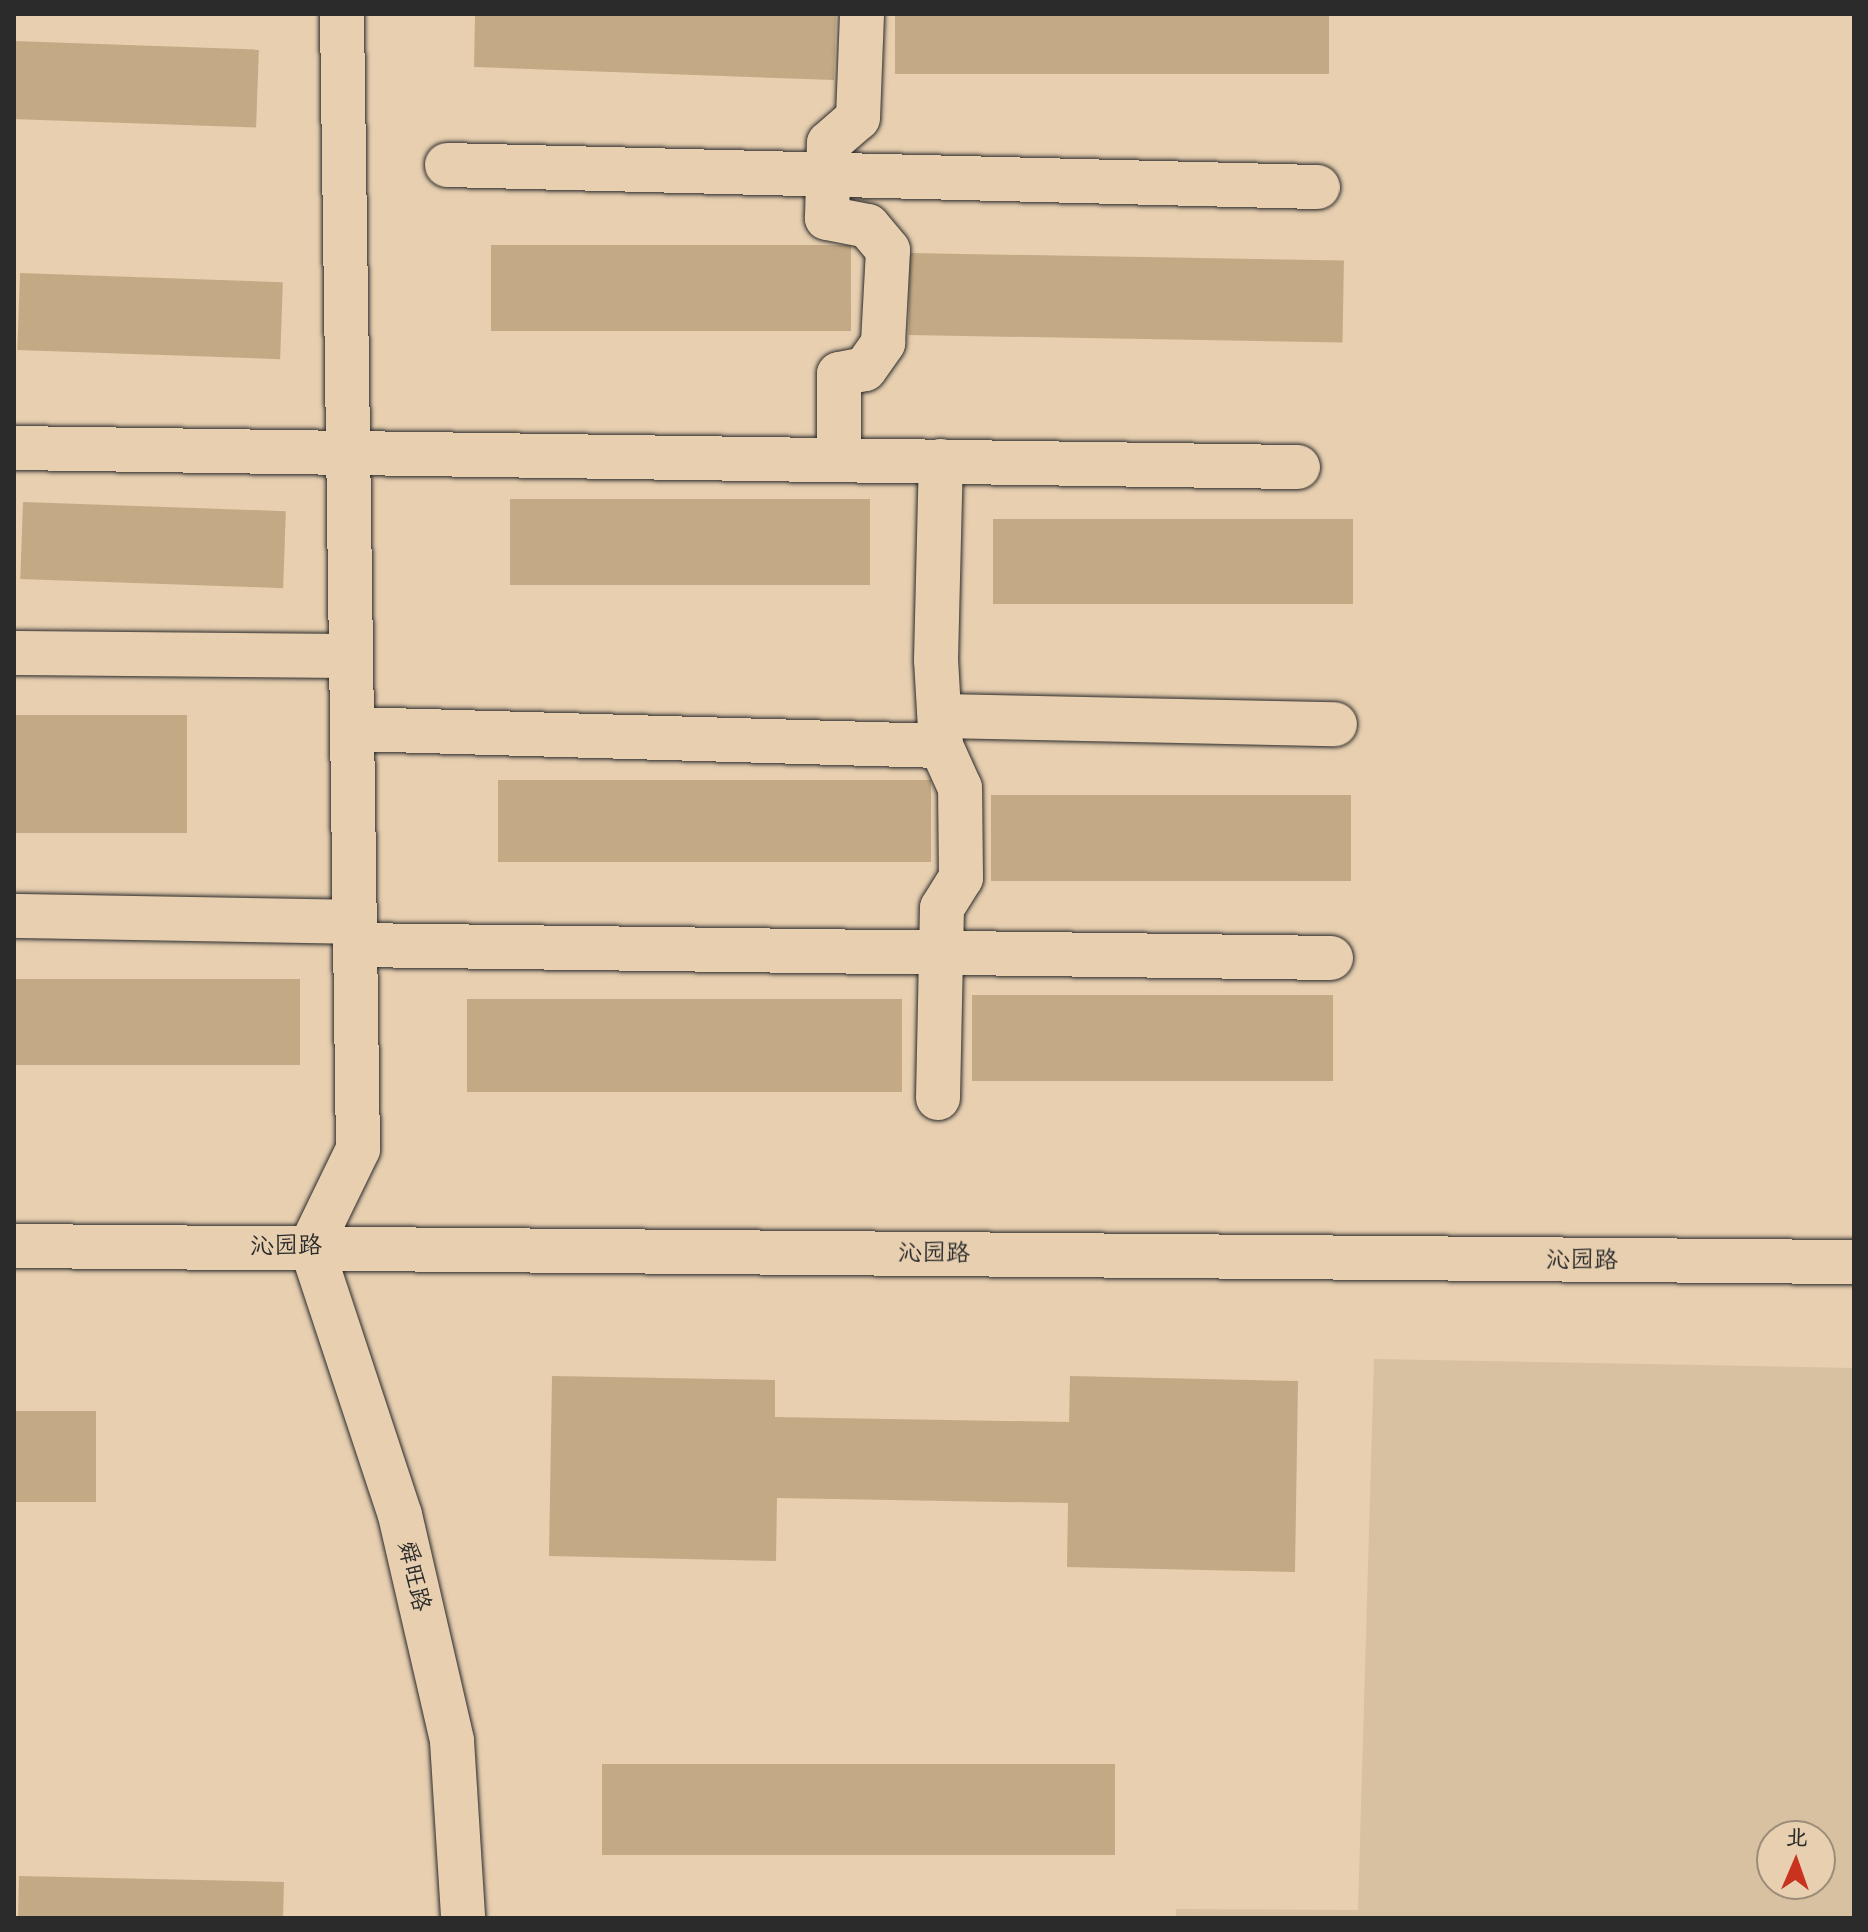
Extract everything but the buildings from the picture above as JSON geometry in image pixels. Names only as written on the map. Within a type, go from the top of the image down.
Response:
[{"type":"street","points":[[311,1246],[358,1149],[342,14]]},
{"type":"street","points":[[839,460],[839,374],[865,369],[883,343],[888,250],[868,226],[827,218],[829,143],[858,118],[862,14]]},
{"type":"street","points":[[447,165],[1318,187]]},
{"type":"street","points":[[14,448],[1298,467]]},
{"type":"street","points":[[938,1098],[942,908],[961,878],[960,788],[941,731],[941,461]]},
{"type":"street","points":[[14,653],[351,656]]},
{"type":"street","points":[[354,729],[941,731],[1335,724]]},
{"type":"street","points":[[14,916],[355,934],[941,953],[1331,958]]},
{"type":"street","name":"沁园路","points":[[14,1246],[311,1246],[1854,1262]]},
{"type":"street","name":"舜旺路","points":[[311,1246],[400,1515],[452,1741],[463,1918]]},
{"type":"shaded area","points":[[1374,1359],[1854,1368],[1854,1918],[1176,1918],[1176,1909],[1358,1910]]}]
